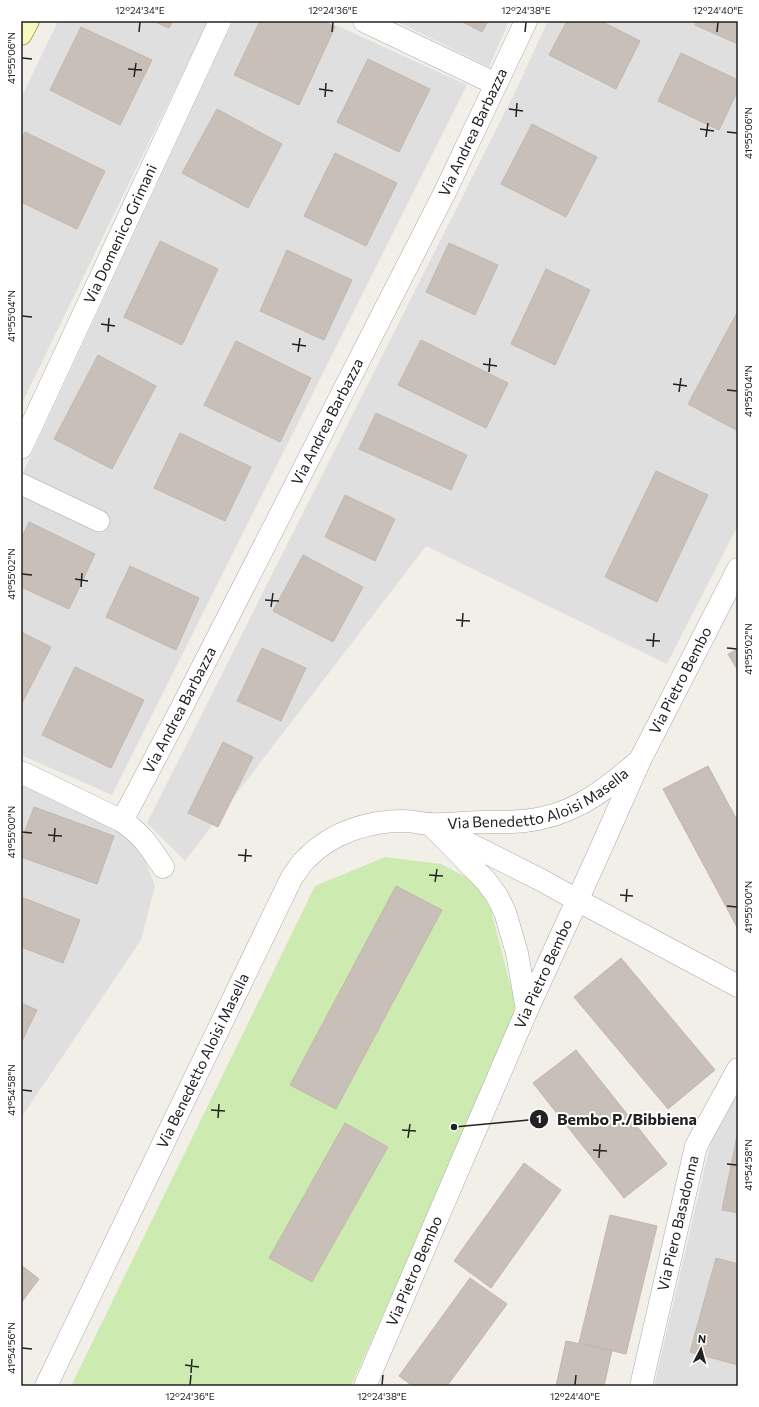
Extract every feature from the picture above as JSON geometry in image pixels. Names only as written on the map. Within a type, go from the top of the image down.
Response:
[{"type":"main road","points":[[21,34],[28,21]]},
{"type":"street","name":"Via Domenico Grimani","points":[[21,448],[220,21]]},
{"type":"street","points":[[364,21],[496,84]]},
{"type":"street","name":"Via Andrea Barbazza","points":[[122,821],[182,707],[426,230],[526,21]]},
{"type":"street","points":[[21,484],[99,521]]},
{"type":"street","name":"Via Pietro Bembo","points":[[365,1386],[527,1010],[640,760],[738,569]]},
{"type":"street","name":"Via Benedetto Aloisi Masella","points":[[46,1386],[292,877],[305,859],[313,851],[330,840],[348,831],[371,824],[393,822],[417,822],[430,824],[513,822],[542,818],[556,814],[579,805],[595,796],[640,760]]},
{"type":"street","points":[[21,772],[122,821],[137,831],[148,844],[163,867]]},
{"type":"street","name":"Via Benedetto Aloisi Masella","points":[[430,824],[543,881],[738,986]]},
{"type":"street","name":"Via Benedetto Aloisi Masella","points":[[430,824],[486,881],[497,896],[505,912],[517,953],[527,1010]]},
{"type":"street","name":"Via Piero Basadonna","points":[[641,1386],[696,1146],[738,1069]]},
{"type":"shaded area","points":[[58,21],[208,21],[21,405],[21,98]]},
{"type":"shaded area","points":[[233,21],[327,21],[467,85],[112,795],[21,755],[21,477]]},
{"type":"shaded area","points":[[396,21],[509,21],[489,67]]},
{"type":"shaded area","points":[[548,21],[738,21],[738,525],[667,664],[426,546],[185,861],[147,823],[515,92]]},
{"type":"shaded area","points":[[21,785],[106,823],[140,847],[155,886],[141,940],[21,1118]]},
{"type":"shaded area","points":[[738,1080],[738,1386],[654,1386],[712,1137]]},
{"type":"green space","points":[[385,857],[441,864],[475,882],[491,910],[518,1015],[351,1386],[71,1386],[315,886]]},
{"type":"building","points":[[153,21],[173,21],[169,28]]},
{"type":"building","points":[[260,21],[323,21],[335,27],[299,105],[234,75]]},
{"type":"building","points":[[461,21],[488,21],[482,32]]},
{"type":"building","points":[[567,21],[601,21],[640,41],[616,89],[549,55]]},
{"type":"building","points":[[697,21],[738,21],[738,44],[695,25]]},
{"type":"building","points":[[81,27],[152,60],[120,125],[50,90]]},
{"type":"building","points":[[681,53],[738,80],[738,90],[719,130],[658,101]]},
{"type":"building","points":[[368,59],[430,89],[399,152],[337,122]]},
{"type":"building","points":[[217,109],[282,144],[248,208],[182,173]]},
{"type":"building","points":[[532,124],[597,157],[566,217],[501,184]]},
{"type":"building","points":[[25,132],[105,171],[77,229],[21,202],[21,140]]},
{"type":"building","points":[[335,153],[397,183],[366,246],[304,216]]},
{"type":"building","points":[[160,241],[218,269],[182,345],[124,317]]},
{"type":"building","points":[[449,243],[498,265],[475,315],[426,292]]},
{"type":"building","points":[[287,250],[352,280],[324,340],[260,311]]},
{"type":"building","points":[[546,269],[590,290],[555,365],[511,344]]},
{"type":"building","points":[[738,311],[738,431],[688,404]]},
{"type":"building","points":[[421,340],[508,383],[486,428],[398,385]]},
{"type":"building","points":[[236,341],[311,378],[280,442],[204,405]]},
{"type":"building","points":[[98,355],[156,386],[112,469],[54,439]]},
{"type":"building","points":[[376,413],[467,455],[451,490],[359,449]]},
{"type":"building","points":[[180,433],[251,467],[225,521],[154,488]]},
{"type":"building","points":[[656,471],[708,495],[657,602],[605,577]]},
{"type":"building","points":[[345,495],[395,519],[375,561],[325,537]]},
{"type":"building","points":[[29,522],[95,554],[69,609],[21,587],[21,539]]},
{"type":"building","points":[[303,555],[363,587],[333,642],[273,611]]},
{"type":"building","points":[[130,566],[199,598],[176,650],[106,617]]},
{"type":"building","points":[[21,632],[51,647],[21,705]]},
{"type":"building","points":[[262,648],[306,668],[281,721],[237,701]]},
{"type":"building","points":[[738,649],[738,671],[728,654]]},
{"type":"building","points":[[75,667],[144,700],[111,768],[42,735]]},
{"type":"building","points":[[223,742],[253,757],[218,827],[188,813]]},
{"type":"building","points":[[708,766],[738,822],[738,929],[663,789]]},
{"type":"building","points":[[34,807],[114,836],[97,884],[21,857],[21,842]]},
{"type":"building","points":[[396,886],[442,910],[336,1109],[290,1085]]},
{"type":"building","points":[[21,897],[80,920],[63,963],[21,947]]},
{"type":"building","points":[[621,958],[715,1070],[668,1109],[574,997]]},
{"type":"building","points":[[21,1003],[37,1010],[21,1043]]},
{"type":"building","points":[[576,1050],[667,1164],[624,1198],[533,1083]]},
{"type":"building","points":[[345,1123],[388,1147],[312,1282],[269,1258]]},
{"type":"building","points":[[738,1131],[738,1213],[722,1210]]},
{"type":"building","points":[[524,1163],[561,1190],[491,1288],[454,1261]]},
{"type":"building","points":[[610,1215],[657,1226],[626,1354],[579,1343]]},
{"type":"building","points":[[716,1258],[738,1264],[738,1365],[690,1352]]},
{"type":"building","points":[[21,1265],[39,1279],[21,1303]]},
{"type":"building","points":[[470,1278],[507,1304],[447,1386],[413,1386],[399,1376]]},
{"type":"building","points":[[566,1341],[612,1350],[604,1386],[556,1386]]},
{"type":"place","name":"Bembo P./Bibbiena","points":[[454,1127]]}]
